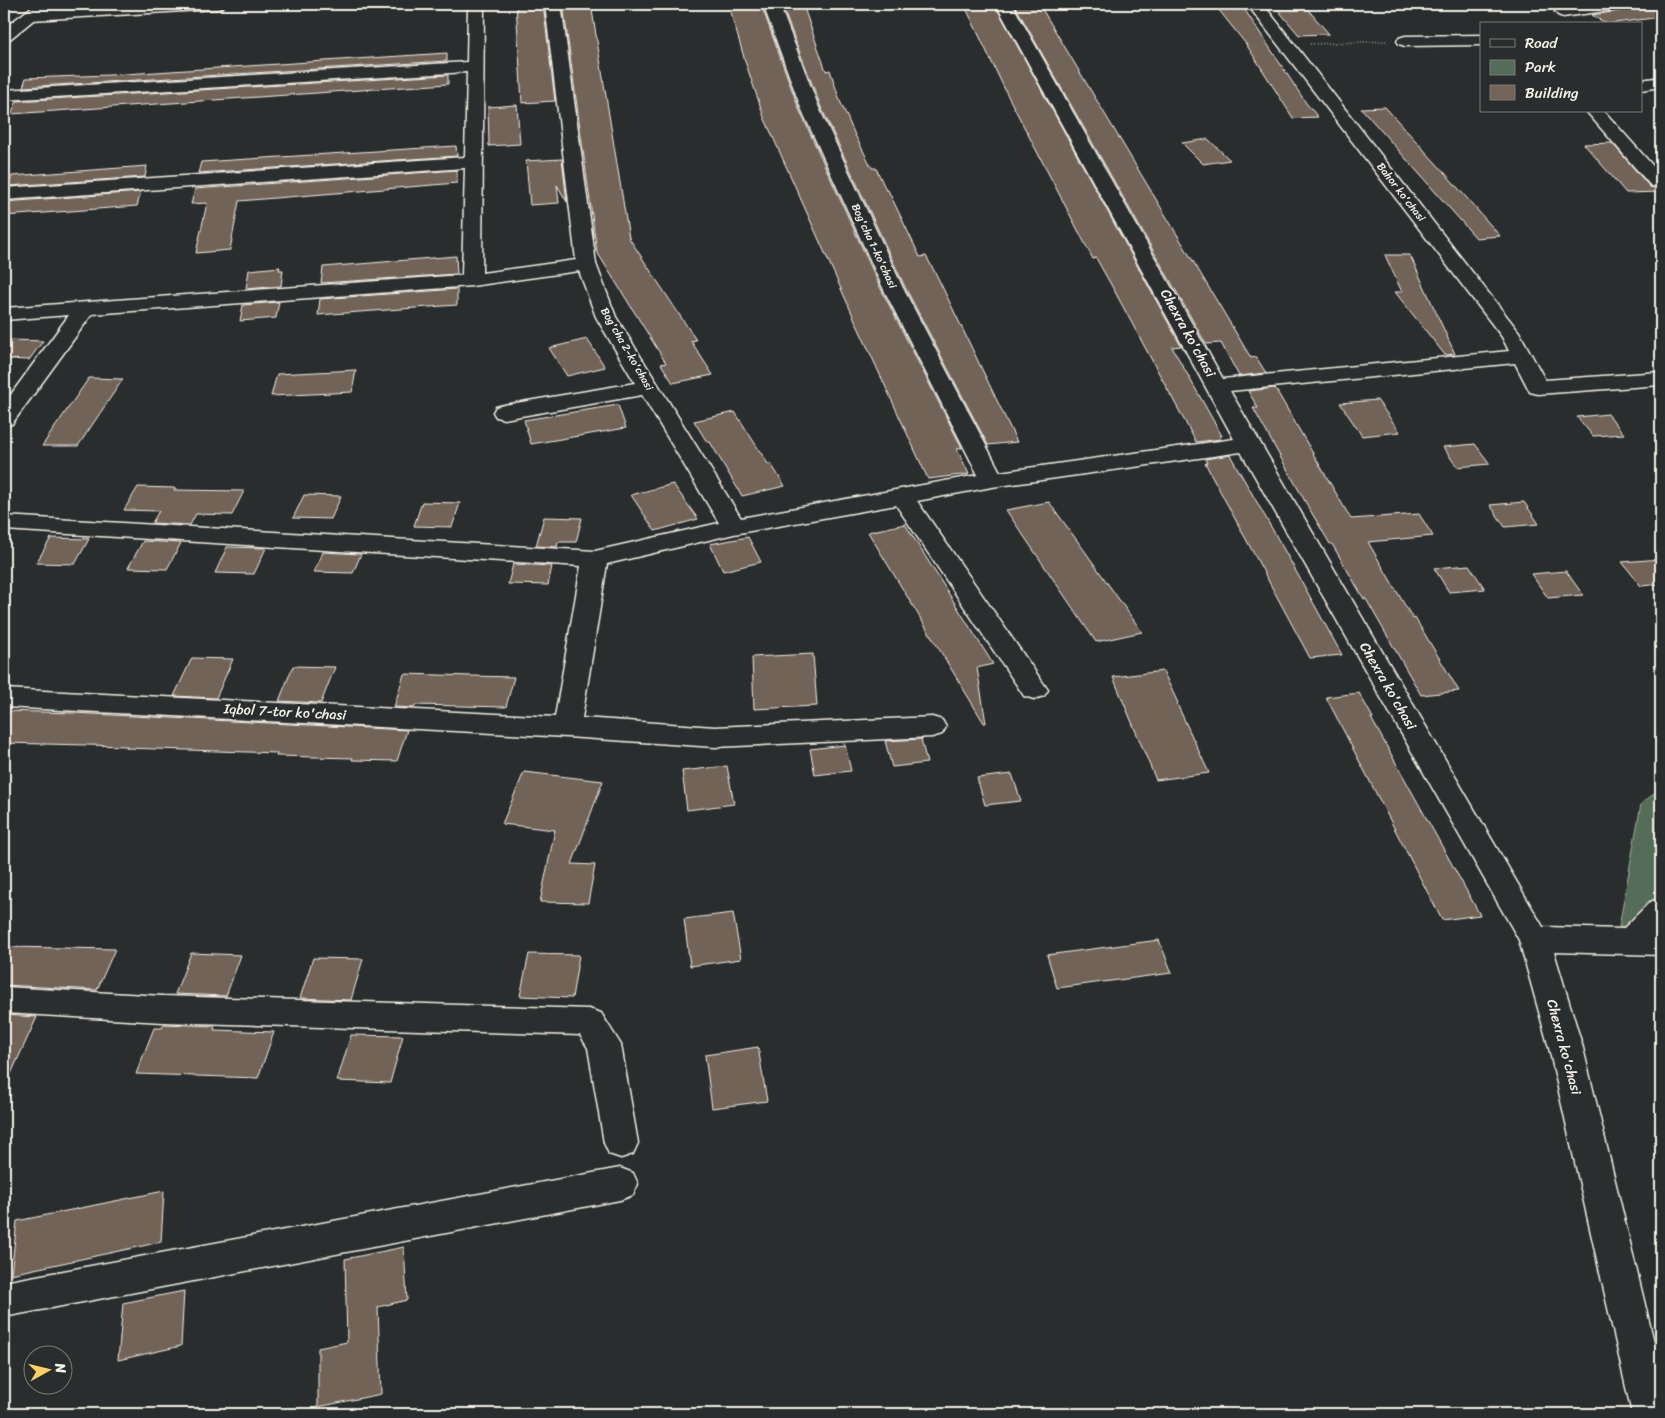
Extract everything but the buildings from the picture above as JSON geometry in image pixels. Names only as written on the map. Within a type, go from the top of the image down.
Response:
[{"type":"street","points":[[4,36],[45,4]]},
{"type":"street","points":[[32,15],[218,4]]},
{"type":"street","points":[[472,280],[476,4]]},
{"type":"street","name":"Bog'cha 2-ko'chasi","points":[[553,4],[586,264],[606,317],[734,527]]},
{"type":"street","name":"Bog'cha 1-ko'chasi","points":[[771,4],[810,108],[881,261],[992,480]]},
{"type":"street","name":"Chexra ko'chasi","points":[[1004,4],[1248,444],[1534,939],[1566,1048],[1652,1414]]},
{"type":"street","name":"Bahor ko'chasi","points":[[1255,4],[1512,336],[1538,387],[1661,378]]},
{"type":"street","points":[[1556,8],[1619,4]]},
{"type":"street","points":[[1556,8],[1579,22]]},
{"type":"street","points":[[1405,41],[1480,40]]},
{"type":"street","points":[[4,95],[474,66]]},
{"type":"street","points":[[1642,85],[1661,82]]},
{"type":"street","points":[[1595,112],[1652,164],[1658,182]]},
{"type":"street","points":[[4,194],[473,162]]},
{"type":"street","points":[[4,314],[472,280],[586,264]]},
{"type":"street","points":[[4,419],[86,307]]},
{"type":"street","points":[[1217,386],[1521,356]]},
{"type":"street","points":[[504,412],[649,387]]},
{"type":"street","points":[[4,523],[595,559],[734,527],[903,498],[992,480],[1248,444]]},
{"type":"street","points":[[903,498],[1034,690]]},
{"type":"street","points":[[567,727],[595,559]]},
{"type":"street","name":"Iqbol 7-tor ko'chasi","points":[[4,698],[567,727],[715,738],[932,727]]},
{"type":"street","points":[[1631,940],[1661,910]]},
{"type":"street","points":[[1534,939],[1631,940],[1661,943]]},
{"type":"street","points":[[4,1000],[173,1009],[589,1022],[604,1045],[621,1143]]},
{"type":"street","points":[[4,1300],[620,1184]]},
{"type":"path","points":[[1286,44],[1405,41]]},
{"type":"green space","points":[[1661,788],[1661,931],[1619,927],[1641,804]]}]
